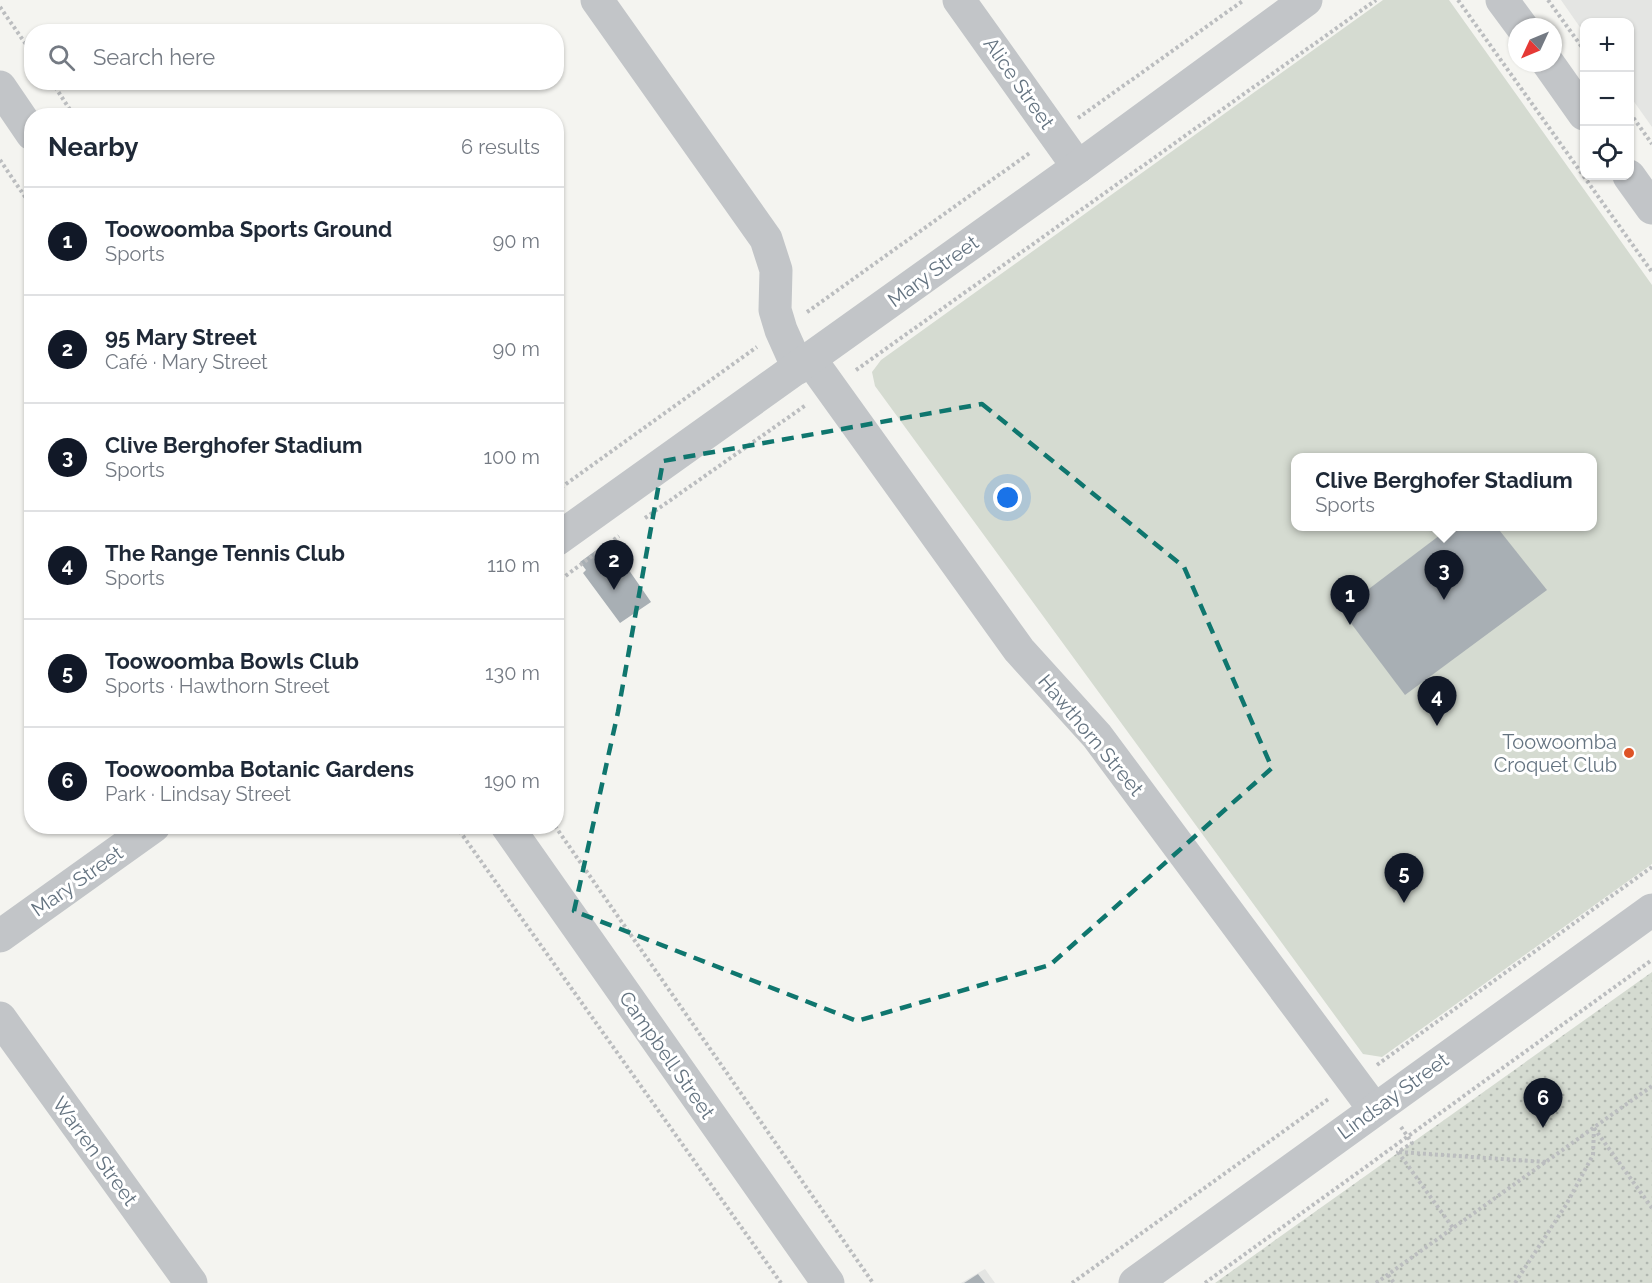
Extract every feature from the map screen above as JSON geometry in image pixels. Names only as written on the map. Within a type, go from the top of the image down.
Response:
[{"type":"street","name":"Hawthorn Street","points":[[597,0],[766,239],[776,270],[775,310],[781,330],[804,364],[831,388],[1019,651],[1097,736],[1378,1106]]},
{"type":"street","name":"Alice Street","points":[[959,0],[1078,167]]},
{"type":"street","name":"Mary Street","points":[[564,534],[1078,167],[1306,0]]},
{"type":"street","points":[[1502,0],[1515,18]]},
{"type":"street","points":[[1554,72],[1580,108]]},
{"type":"street","points":[[0,87],[24,122]]},
{"type":"street","points":[[1632,180],[1652,208]]},
{"type":"street","name":"Mary Street","points":[[0,936],[143,834]]},
{"type":"street","name":"Campbell Street","points":[[513,834],[828,1283]]},
{"type":"street","name":"Lindsay Street","points":[[1135,1283],[1652,910]]},
{"type":"street","name":"Warren Street","points":[[0,1018],[190,1283]]},
{"type":"path","points":[[564,485],[1244,0]]},
{"type":"path","points":[[636,524],[1376,0]]},
{"type":"path","points":[[1458,0],[1652,272]]},
{"type":"path","points":[[1548,0],[1580,44]]},
{"type":"path","points":[[0,7],[24,42]]},
{"type":"path","points":[[56,90],[69,108]]},
{"type":"path","points":[[1634,119],[1652,144]]},
{"type":"path","points":[[0,160],[24,195]]},
{"type":"path","points":[[564,576],[627,530]]},
{"type":"path","points":[[462,834],[781,1283]]},
{"type":"path","points":[[561,834],[873,1283]]},
{"type":"path","points":[[1368,1071],[1652,867]]},
{"type":"path","points":[[1205,1283],[1652,960]]},
{"type":"path","points":[[1376,1283],[1652,1086]]},
{"type":"path","points":[[1072,1283],[1336,1094]]},
{"type":"path","points":[[1378,1106],[1412,1143],[1398,1152]]},
{"type":"path","points":[[1594,1127],[1652,1208]]},
{"type":"path","points":[[1515,1283],[1566,1205],[1593,1155],[1594,1127]]},
{"type":"path","points":[[1398,1152],[1546,1162]]},
{"type":"path","points":[[1398,1152],[1453,1228]]},
{"type":"path","points":[[1388,1275],[1394,1283]]},
{"type":"highlighted area","points":[[982,404],[1184,567],[1272,768],[1050,965],[857,1021],[574,911],[618,712],[663,461]]},
{"type":"shaded area","points":[[1383,0],[1449,0],[1652,285],[1652,864],[1382,1057],[1363,1054],[875,386],[872,372],[881,360]]},
{"type":"shaded area","points":[[1561,0],[1652,0],[1652,127],[1634,102],[1634,18],[1580,18],[1580,27]]},
{"type":"shaded area","points":[[1652,972],[1652,1283],[1215,1283]]},
{"type":"shaded area","points":[[985,1269],[995,1283],[961,1283]]},
{"type":"building","points":[[1445,531],[1500,531],[1547,590],[1405,695],[1341,610]]},
{"type":"building","points":[[606,543],[612,552],[615,550],[651,602],[620,623],[583,573],[586,570],[580,562]]},
{"type":"building","points":[[978,1274],[985,1283],[964,1283]]},
{"type":"place","name":"95 Mary Street","points":[[614,590]]},
{"type":"place","name":"Clive Berghofer Stadium","points":[[1444,600]]},
{"type":"place","name":"Toowoomba Sports Ground","points":[[1350,625]]},
{"type":"place","name":"The Range Tennis Club","points":[[1437,726]]},
{"type":"place","name":"Toowoomba Croquet Club","points":[[1629,753]]},
{"type":"place","name":"Toowoomba Bowls Club","points":[[1404,903]]},
{"type":"place","name":"Toowoomba Botanic Gardens","points":[[1543,1128]]}]
